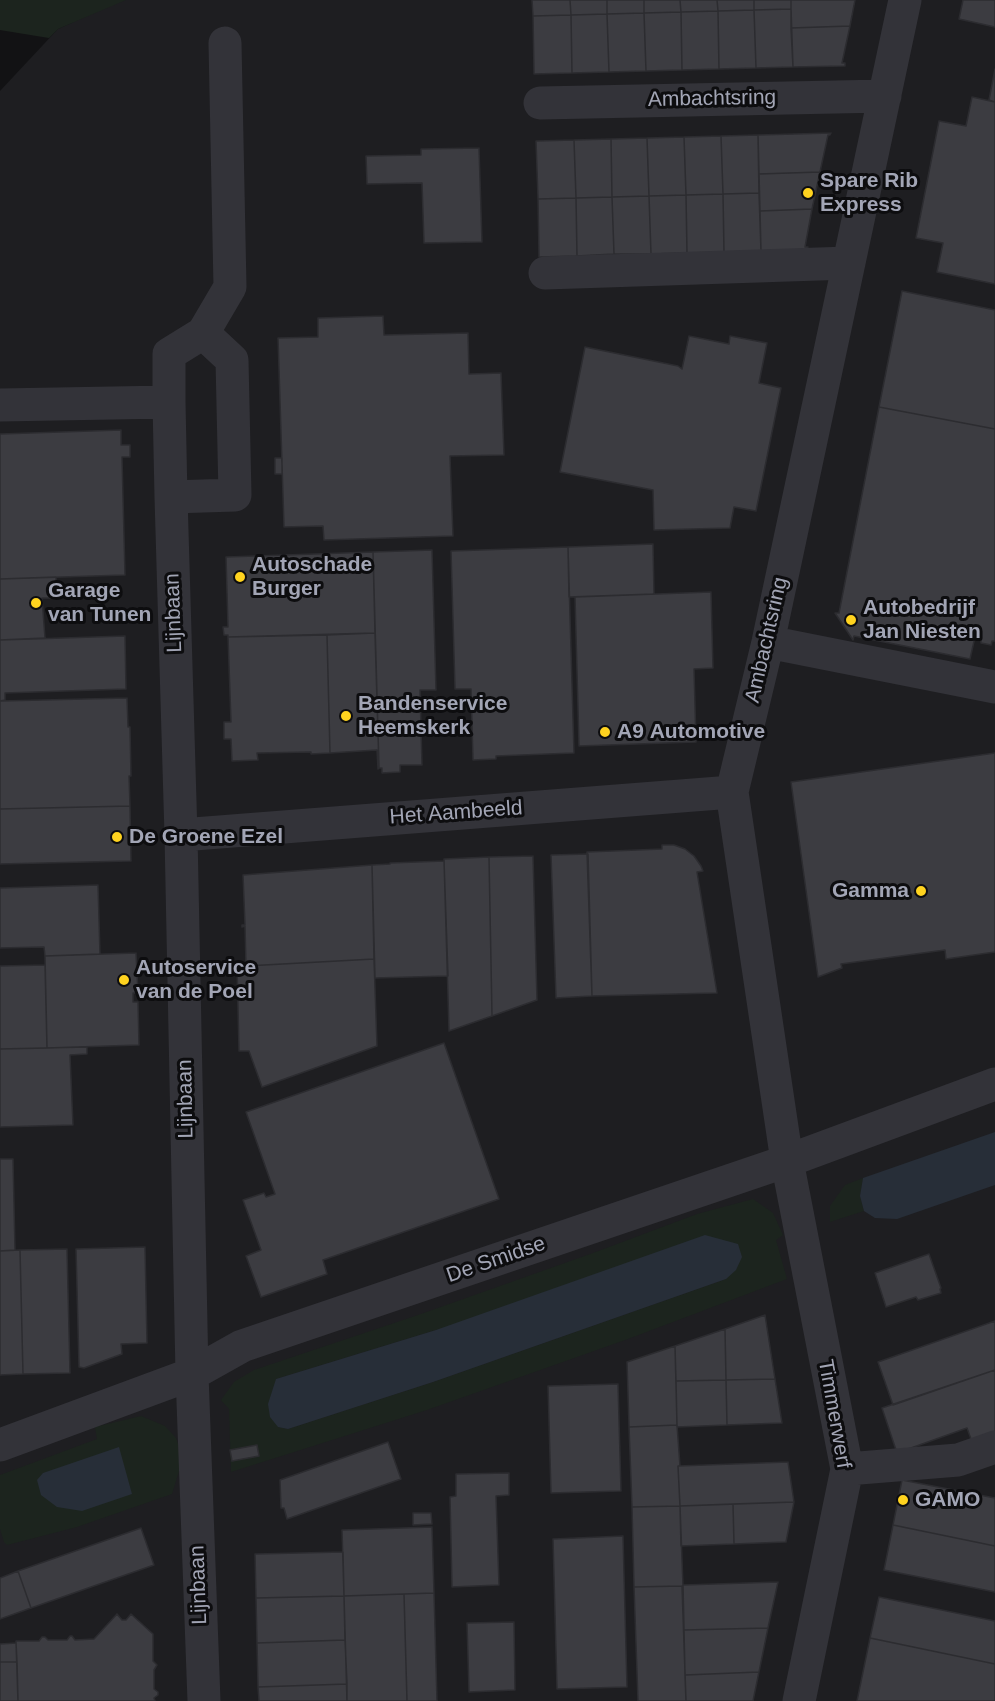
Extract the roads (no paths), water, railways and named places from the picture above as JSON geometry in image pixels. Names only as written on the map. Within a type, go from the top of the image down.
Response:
[{"type":"street","name":"Ambachtsring","points":[[787,1161],[732,792],[768,642],[905,0]]},
{"type":"street","points":[[171,497],[235,495],[232,360],[202,333],[230,287],[225,43]]},
{"type":"street","name":"Ambachtsring","points":[[540,103],[885,96]]},
{"type":"street","points":[[545,273],[849,263]]},
{"type":"street","name":"Lijnbaan","points":[[202,333],[169,354],[169,402],[192,1374],[204,1701]]},
{"type":"street","points":[[0,405],[169,402]]},
{"type":"street","points":[[768,642],[995,687]]},
{"type":"street","name":"Het Aambeeld","points":[[181,835],[732,792]]},
{"type":"street","name":"De Smidse","points":[[0,1445],[192,1374],[242,1346],[787,1161],[995,1084]]},
{"type":"street","name":"Timmerwerf","points":[[787,1161],[847,1468],[799,1701]]},
{"type":"street","points":[[847,1468],[958,1460],[995,1447]]},
{"type":"place","name":"Spare Rib Express","points":[[808,193]]},
{"type":"place","name":"Autoschade Burger","points":[[240,577]]},
{"type":"place","name":"Garage van Tunen","points":[[36,603]]},
{"type":"place","name":"Autobedrijf Jan Niesten","points":[[851,620]]},
{"type":"place","name":"Bandenservice Heemskerk","points":[[346,716]]},
{"type":"place","name":"A9 Automotive","points":[[605,732]]},
{"type":"place","name":"De Groene Ezel","points":[[117,837]]},
{"type":"place","name":"Gamma","points":[[921,891]]},
{"type":"place","name":"Autoservice van de Poel","points":[[124,980]]},
{"type":"place","name":"GAMO","points":[[903,1500]]}]
